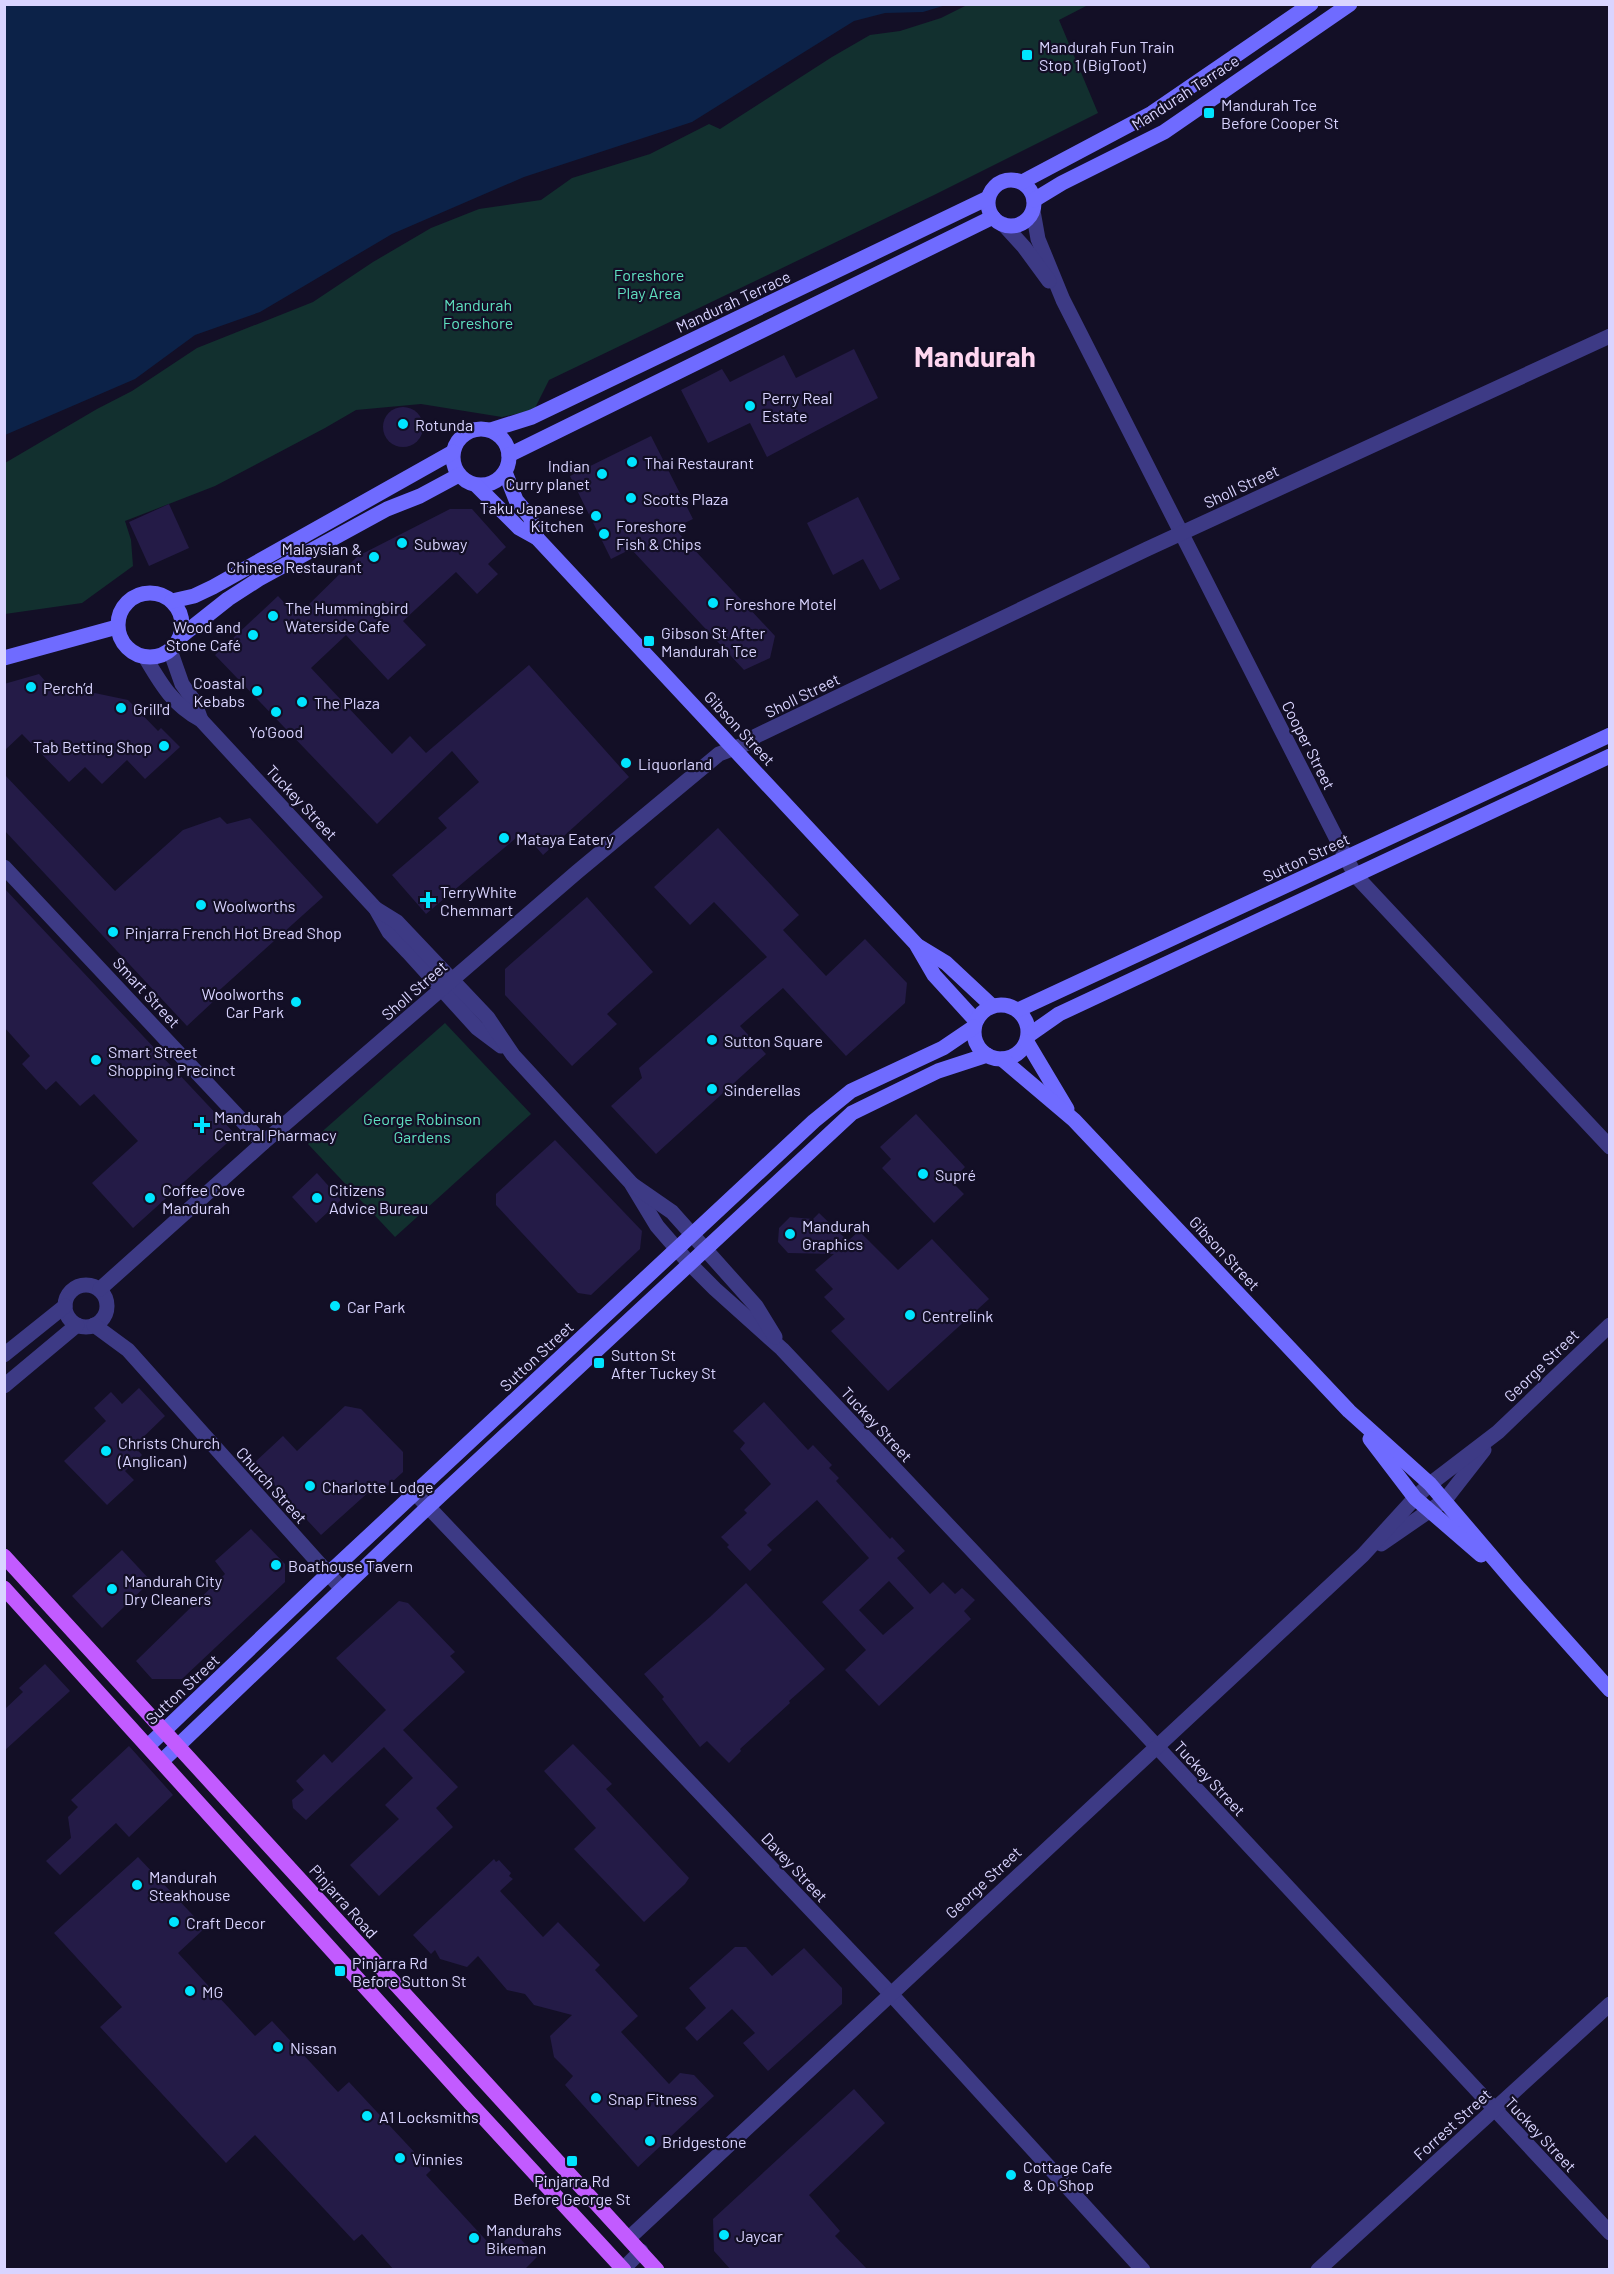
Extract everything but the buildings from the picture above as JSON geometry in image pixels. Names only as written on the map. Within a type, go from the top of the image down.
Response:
[{"type":"main road","name":"Pinjarra Road","points":[[4,1556],[657,2270]]},
{"type":"main road","points":[[4,1588],[623,2269]]},
{"type":"street","name":"Mandurah Terrace","points":[[1022,182],[1152,113],[1311,4]]},
{"type":"street","name":"Mandurah Terrace","points":[[1033,206],[1062,183],[1164,132],[1350,4]]},
{"type":"street","points":[[1008,180],[1022,182],[1032,193],[1033,206],[1023,222],[1010,226],[998,221],[988,205],[988,198],[991,191],[1001,182],[1008,180]]},
{"type":"street","name":"Mandurah Terrace","points":[[492,430],[532,417],[988,198]]},
{"type":"street","name":"Cooper Street","points":[[1033,206],[1038,239],[1063,300],[1355,875],[1610,1147]]},
{"type":"street","points":[[509,455],[998,221]]},
{"type":"street","name":"Cooper Street","points":[[998,221],[1024,247],[1063,300]]},
{"type":"street","name":"Sholl Street","points":[[100,1289],[263,1143],[719,754],[748,744],[756,736],[1180,534],[1610,336]]},
{"type":"street","points":[[483,428],[492,430],[504,440],[509,455],[506,472],[493,483],[476,485],[470,483],[459,475],[452,460],[453,452],[455,444],[467,432],[483,428]]},
{"type":"street","points":[[172,601],[194,596],[213,587],[453,452]]},
{"type":"street","name":"Gibson Street","points":[[506,472],[516,500],[530,518],[537,538]]},
{"type":"street","points":[[180,637],[182,619],[172,601],[164,595],[155,592],[136,595],[122,608],[117,627],[126,647],[145,657],[158,656],[170,650],[180,637],[228,599],[259,579],[387,509],[420,496],[459,475]]},
{"type":"street","name":"Gibson Street","points":[[476,485],[519,528],[537,538],[916,944],[934,975],[975,1024]]},
{"type":"street","points":[[4,658],[117,627]]},
{"type":"street","name":"Tuckey Street","points":[[170,650],[182,684],[194,701],[201,720]]},
{"type":"street","name":"Tuckey Street","points":[[145,657],[164,688],[184,711],[201,720],[376,909],[397,922],[447,985],[488,1018],[513,1055],[630,1183],[657,1226],[689,1263],[782,1349],[1610,2233]]},
{"type":"street","name":"Sutton Street","points":[[1018,1010],[1610,735]]},
{"type":"street","points":[[162,1761],[428,1507],[852,1113],[938,1071],[994,1057],[1016,1055],[1028,1038],[1059,1014],[1610,756]]},
{"type":"street","name":"Smart Street","points":[[4,867],[263,1143]]},
{"type":"street","name":"Gibson Street","points":[[916,944],[946,963],[992,1006]]},
{"type":"street","points":[[994,1057],[980,1050],[976,1043],[975,1024],[985,1010],[992,1006],[1001,1005],[1018,1010],[1024,1018],[1028,1038]]},
{"type":"street","name":"Sutton Street","points":[[148,1746],[328,1574],[814,1121],[851,1091],[943,1048],[975,1024]]},
{"type":"street","name":"Gibson Street","points":[[1028,1038],[1074,1120]]},
{"type":"street","name":"Gibson Street","points":[[994,1057],[1074,1120],[1349,1411],[1430,1484],[1610,1690]]},
{"type":"street","name":"Tuckey Street","points":[[630,1183],[672,1212],[705,1248],[756,1306],[782,1349]]},
{"type":"street","points":[[87,1284],[100,1289],[108,1306],[102,1320],[84,1327],[77,1325],[69,1317],[65,1306],[66,1299],[74,1288],[87,1284]]},
{"type":"street","points":[[4,1355],[65,1306]]},
{"type":"street","name":"Church Street","points":[[108,1306],[128,1350]]},
{"type":"street","points":[[4,1386],[77,1325]]},
{"type":"street","name":"Church Street","points":[[94,1325],[128,1350],[342,1589]]},
{"type":"street","name":"George Street","points":[[629,2238],[1363,1555],[1430,1484],[1498,1432],[1610,1325]]},
{"type":"street","name":"Gibson Street","points":[[1349,1411],[1415,1498],[1518,1587]]},
{"type":"street","name":"George Street","points":[[1363,1555],[1431,1512],[1445,1500],[1498,1432]]},
{"type":"street","name":"Davey Street","points":[[416,1494],[890,1993],[1143,2270]]},
{"type":"street","name":"Forrest Street","points":[[1318,2270],[1610,2004]]},
{"type":"street","points":[[623,2269],[642,2251]]},
{"type":"green space","name":"Mandurah Foreshore","points":[[967,5],[1088,5],[1059,20],[1098,113],[934,195],[549,380],[534,410],[502,417],[421,404],[356,410],[215,486],[125,521],[131,540],[133,566],[82,603],[5,614],[5,463],[132,391],[197,348],[313,302],[373,262],[431,228],[479,209],[541,200],[572,178],[650,154],[709,124],[720,129],[870,35],[900,31],[941,18]]},
{"type":"green space","name":"George Robinson Gardens","points":[[445,1023],[531,1114],[395,1237],[308,1144]]},
{"type":"water","points":[[5,4],[946,5],[923,12],[885,13],[854,21],[692,122],[524,177],[392,234],[260,312],[195,335],[135,379],[5,435]]},
{"type":"place","name":"Mandurah Fun Train Stop 1 (BigToot)","points":[[1027,55]]},
{"type":"place","name":"Mandurah Tce Before Cooper St","points":[[1209,113]]},
{"type":"place","name":"Perry Real Estate","points":[[750,406]]},
{"type":"place","name":"Rotunda","points":[[403,424]]},
{"type":"place","name":"Thai Restaurant","points":[[632,462]]},
{"type":"place","name":"Indian Curry planet","points":[[602,474]]},
{"type":"place","name":"Scotts Plaza","points":[[631,498]]},
{"type":"place","name":"Taku Japanese Kitchen","points":[[596,516]]},
{"type":"place","name":"Foreshore Fish & Chips","points":[[604,534]]},
{"type":"place","name":"Subway","points":[[402,543]]},
{"type":"place","name":"Malaysian & Chinese Restaurant","points":[[374,557]]},
{"type":"place","name":"Foreshore Motel","points":[[713,603]]},
{"type":"place","name":"The Hummingbird Waterside Cafe","points":[[273,616]]},
{"type":"place","name":"Wood and Stone Café","points":[[253,635]]},
{"type":"place","name":"Gibson St After Mandurah Tce","points":[[649,641]]},
{"type":"place","name":"Perch’d","points":[[31,687]]},
{"type":"place","name":"Coastal Kebabs","points":[[257,691]]},
{"type":"place","name":"The Plaza","points":[[302,702]]},
{"type":"place","name":"Grill'd","points":[[121,708]]},
{"type":"place","name":"Yo'Good","points":[[276,712]]},
{"type":"place","name":"Tab Betting Shop","points":[[164,746]]},
{"type":"place","name":"Liquorland","points":[[626,763]]},
{"type":"place","name":"Mataya Eatery","points":[[504,838]]},
{"type":"place","name":"TerryWhite Chemmart","points":[[428,900]]},
{"type":"place","name":"Woolworths","points":[[201,905]]},
{"type":"place","name":"Pinjarra French Hot Bread Shop","points":[[113,932]]},
{"type":"place","name":"Woolworths Car Park","points":[[296,1002]]},
{"type":"place","name":"Sutton Square","points":[[712,1040]]},
{"type":"place","name":"Smart Street Shopping Precinct","points":[[96,1060]]},
{"type":"place","name":"Sinderellas","points":[[712,1089]]},
{"type":"place","name":"Mandurah Central Pharmacy","points":[[202,1125]]},
{"type":"place","name":"Supré","points":[[923,1174]]},
{"type":"place","name":"Coffee Cove Mandurah","points":[[150,1198]]},
{"type":"place","name":"Citizens Advice Bureau","points":[[317,1198]]},
{"type":"place","name":"Mandurah Graphics","points":[[790,1234]]},
{"type":"place","name":"Car Park","points":[[335,1306]]},
{"type":"place","name":"Centrelink","points":[[910,1315]]},
{"type":"place","name":"Sutton St After Tuckey St","points":[[599,1363]]},
{"type":"place","name":"Christs Church (Anglican)","points":[[106,1451]]},
{"type":"place","name":"Charlotte Lodge","points":[[310,1486]]},
{"type":"place","name":"Boathouse Tavern","points":[[276,1565]]},
{"type":"place","name":"Mandurah City Dry Cleaners","points":[[112,1589]]},
{"type":"place","name":"Mandurah Steakhouse","points":[[137,1885]]},
{"type":"place","name":"Craft Decor","points":[[174,1922]]},
{"type":"place","name":"Pinjarra Rd Before Sutton St","points":[[340,1971]]},
{"type":"place","name":"MG","points":[[190,1991]]},
{"type":"place","name":"Nissan","points":[[278,2047]]},
{"type":"place","name":"Snap Fitness","points":[[596,2098]]},
{"type":"place","name":"A1 Locksmiths","points":[[367,2116]]},
{"type":"place","name":"Bridgestone","points":[[650,2141]]},
{"type":"place","name":"Vinnies","points":[[400,2158]]},
{"type":"place","name":"Pinjarra Rd Before George St","points":[[572,2161]]},
{"type":"place","name":"Cottage Cafe & Op Shop","points":[[1011,2175]]},
{"type":"place","name":"Jaycar","points":[[724,2235]]},
{"type":"place","name":"Mandurahs Bikeman","points":[[474,2238]]},
{"type":"district","name":"Mandurah","points":[[975,356]]},
{"type":"park label","name":"Foreshore Play Area","points":[[649,283]]}]
